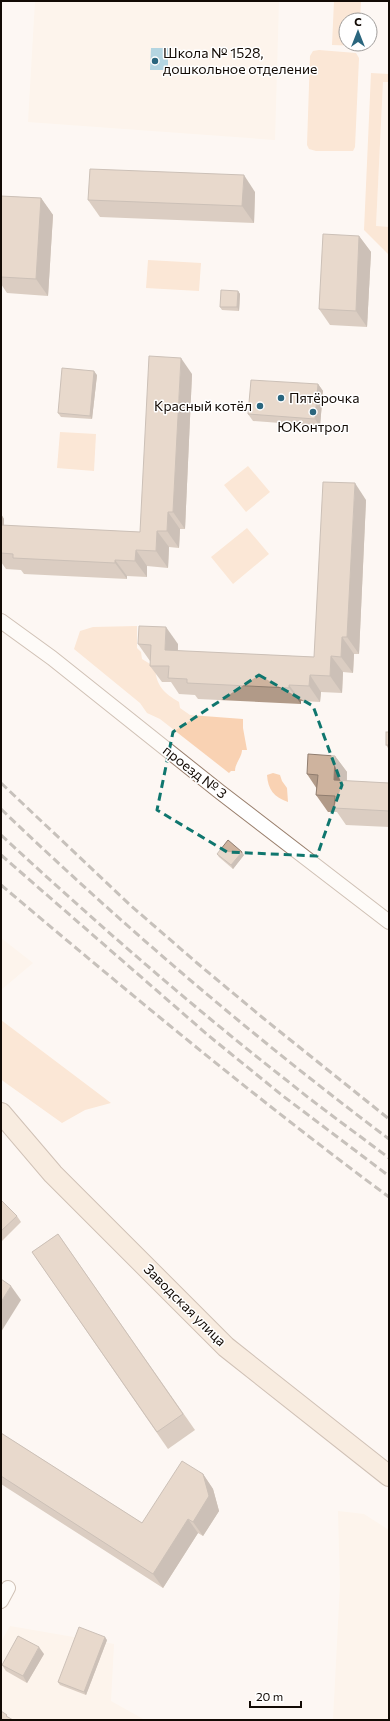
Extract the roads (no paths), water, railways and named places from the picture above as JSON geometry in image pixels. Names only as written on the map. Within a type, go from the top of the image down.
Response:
[{"type":"main road","name":"Заводская улица","points":[[1,1113],[53,1174],[226,1347],[389,1476]]},
{"type":"street","name":"проезд № 3","points":[[1,621],[52,658],[220,792],[389,922]]},
{"type":"street","points":[[1,1600],[8,1588]]},
{"type":"water","points":[[151,48],[168,48],[168,70],[150,70]]},
{"type":"railway","points":[[1,783],[129,904],[197,963],[389,1119]]},
{"type":"railway","points":[[1,809],[94,896],[190,980],[288,1061],[389,1139]]},
{"type":"railway","points":[[1,835],[107,931],[179,993],[314,1102],[389,1158]]},
{"type":"railway","points":[[1,855],[209,1036],[283,1096],[389,1176]]},
{"type":"railway","points":[[1,885],[144,1005],[290,1122],[389,1197]]},
{"type":"place","name":"Школа № 1528, дошкольное отделение","points":[[155,61]]},
{"type":"place","name":"Пятёрочка","points":[[281,398]]},
{"type":"place","name":"Красный котёл","points":[[260,406]]},
{"type":"place","name":"ЮКонтрол","points":[[313,412]]}]
